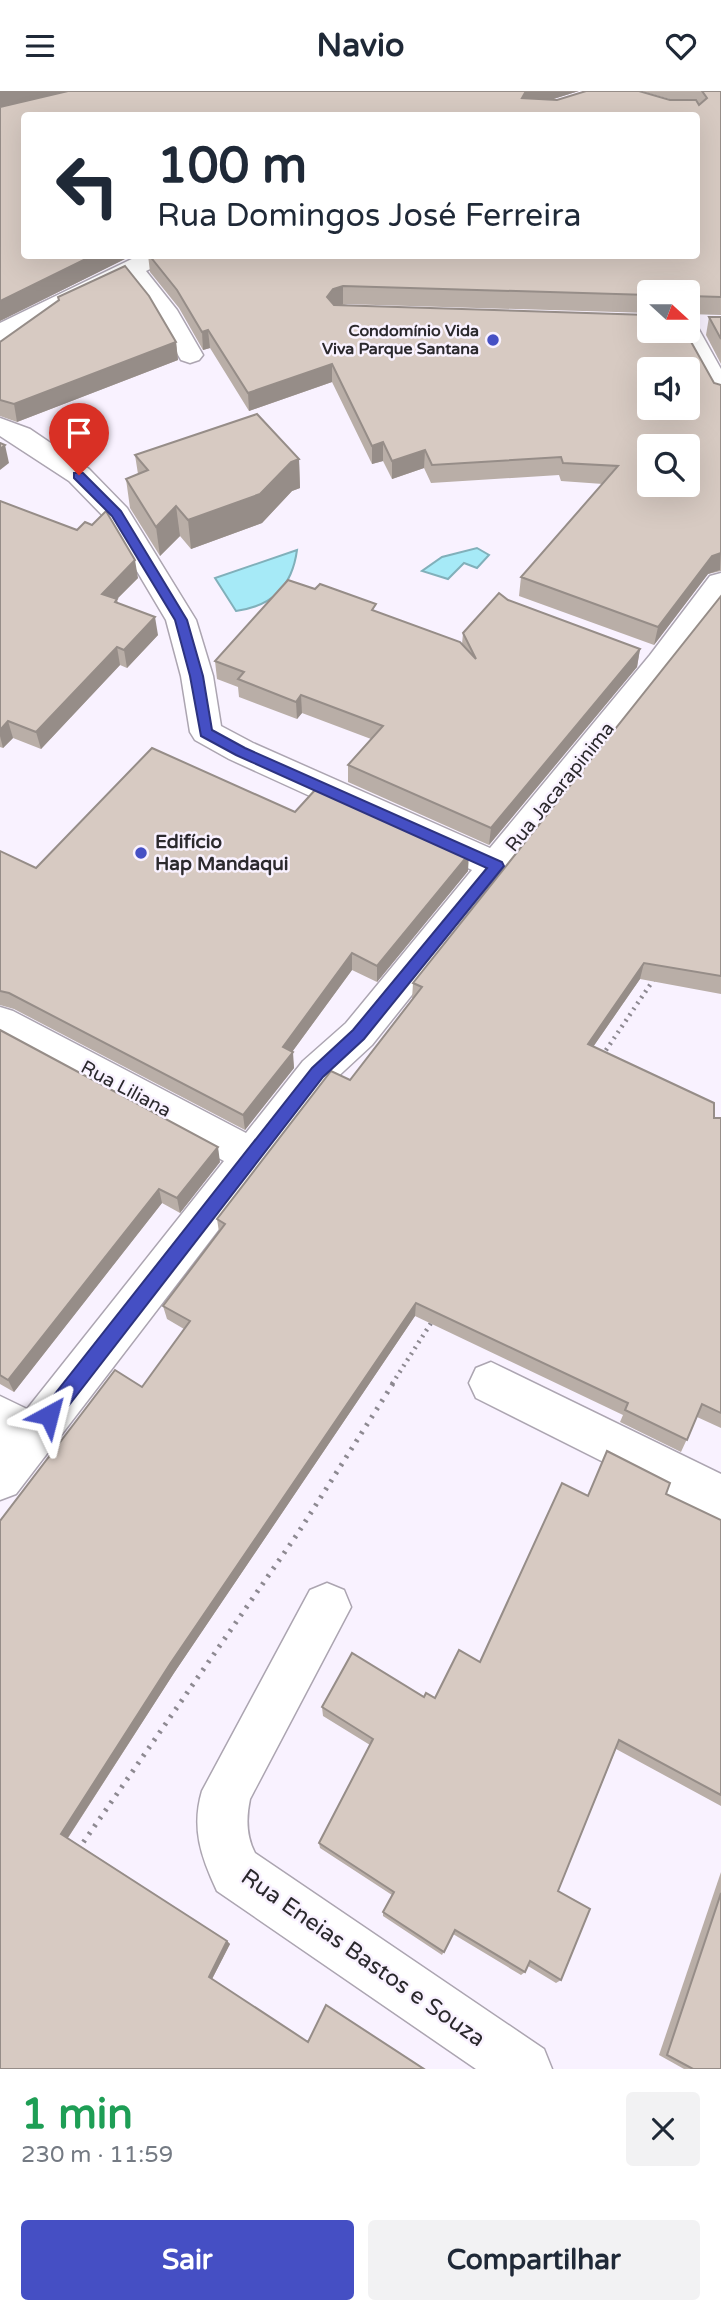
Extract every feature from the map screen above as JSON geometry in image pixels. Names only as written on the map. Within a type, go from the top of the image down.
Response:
[{"type":"street","points":[[0,333],[152,259]]},
{"type":"street","points":[[132,269],[164,310],[190,355]]},
{"type":"street","points":[[700,340],[721,394]]},
{"type":"street","points":[[0,426],[20,435],[79,475],[117,514],[181,620],[197,676],[206,733],[496,866]]},
{"type":"street","name":"Rua Jacarapinima","points":[[0,1478],[16,1427],[252,1156],[317,1073],[359,1034],[496,866],[648,657],[721,583]]},
{"type":"street","name":"Rua Liliana","points":[[0,1022],[252,1156]]},
{"type":"street","points":[[491,1383],[721,1498]]},
{"type":"street","name":"Rua Eneias Bastos e Souza","points":[[327,1607],[227,1791],[220,1811],[220,1833],[226,1852],[236,1872],[524,2069]]},
{"type":"path","points":[[601,1058],[661,969]]},
{"type":"path","points":[[77,1853],[298,1533],[438,1311]]},
{"type":"water","points":[[477,548],[489,555],[477,568],[464,563],[448,579],[422,571],[442,557]]},
{"type":"water","points":[[297,550],[285,584],[278,593],[260,605],[236,611],[215,578]]},
{"type":"building","points":[[68,91],[526,91],[522,98],[557,100],[586,91],[639,91],[670,100],[696,100],[699,105],[707,98],[702,91],[721,91],[721,297],[700,296],[700,280],[637,280],[637,295],[343,286],[333,289],[327,297],[334,305],[637,315],[637,343],[692,343],[700,357],[637,357],[637,420],[700,420],[700,358],[714,383],[721,385],[721,553],[712,556],[658,627],[521,577],[618,466],[563,463],[561,457],[432,465],[425,450],[392,461],[383,442],[372,446],[332,364],[248,393],[208,330],[202,332],[177,290],[152,259],[700,259],[700,112],[21,112],[21,259],[86,259],[0,301],[0,107]]},
{"type":"building","points":[[125,266],[149,296],[176,342],[14,404],[0,400],[0,342],[59,300],[58,297]]},
{"type":"building","points":[[709,317],[721,317],[721,339]]},
{"type":"building","points":[[257,414],[299,459],[291,462],[260,494],[188,520],[176,506],[156,527],[126,479],[148,470],[135,455]]},
{"type":"building","points":[[0,501],[77,530],[85,522],[92,525],[106,511],[135,560],[102,594],[117,599],[115,602],[155,617],[124,650],[117,647],[36,732],[8,721],[0,730]]},
{"type":"building","points":[[288,580],[315,589],[320,584],[376,604],[372,610],[460,642],[476,659],[463,633],[499,593],[508,600],[640,649],[491,828],[348,765],[383,726],[301,695],[296,702],[238,679],[244,672],[215,661]]},
{"type":"building","points":[[721,596],[721,976],[644,963],[588,1044],[714,1103],[714,1118],[721,1118],[721,1413],[702,1404],[687,1440],[625,1410],[628,1403],[416,1303],[170,1664],[61,1834],[227,1941],[209,1977],[308,2042],[326,2005],[424,2069],[0,2069],[0,1521],[115,1370],[142,1387],[190,1321],[163,1306],[225,1224],[217,1219],[331,1071],[350,1080],[422,987],[413,983]]},
{"type":"building","points":[[152,748],[295,812],[315,790],[324,793],[327,790],[469,854],[377,966],[352,953],[283,1047],[293,1052],[243,1115],[9,993],[0,991],[0,851],[36,868]]},
{"type":"building","points":[[0,1030],[218,1147],[177,1198],[159,1189],[8,1380],[0,1375]]},
{"type":"building","points":[[607,1451],[670,1483],[666,1494],[721,1520],[721,1795],[619,1740],[558,1891],[590,1909],[561,1980],[530,1961],[525,1972],[455,1930],[444,1952],[383,1912],[394,1892],[319,1843],[373,1739],[322,1707],[352,1653],[424,1697],[426,1693],[435,1698],[459,1650],[480,1662],[562,1483],[588,1496]]},
{"type":"building","points":[[721,1893],[721,2069],[693,2069],[667,2055]]},
{"type":"place","name":"Condomínio Vida Viva Parque Santana","points":[[493,340]]},
{"type":"place","name":"Edifício Hap Mandaqui","points":[[141,853]]},
{"type":"route","points":[[49,1415],[317,1073],[359,1034],[496,866],[206,733],[197,676],[181,620],[117,514],[79,475]]}]
